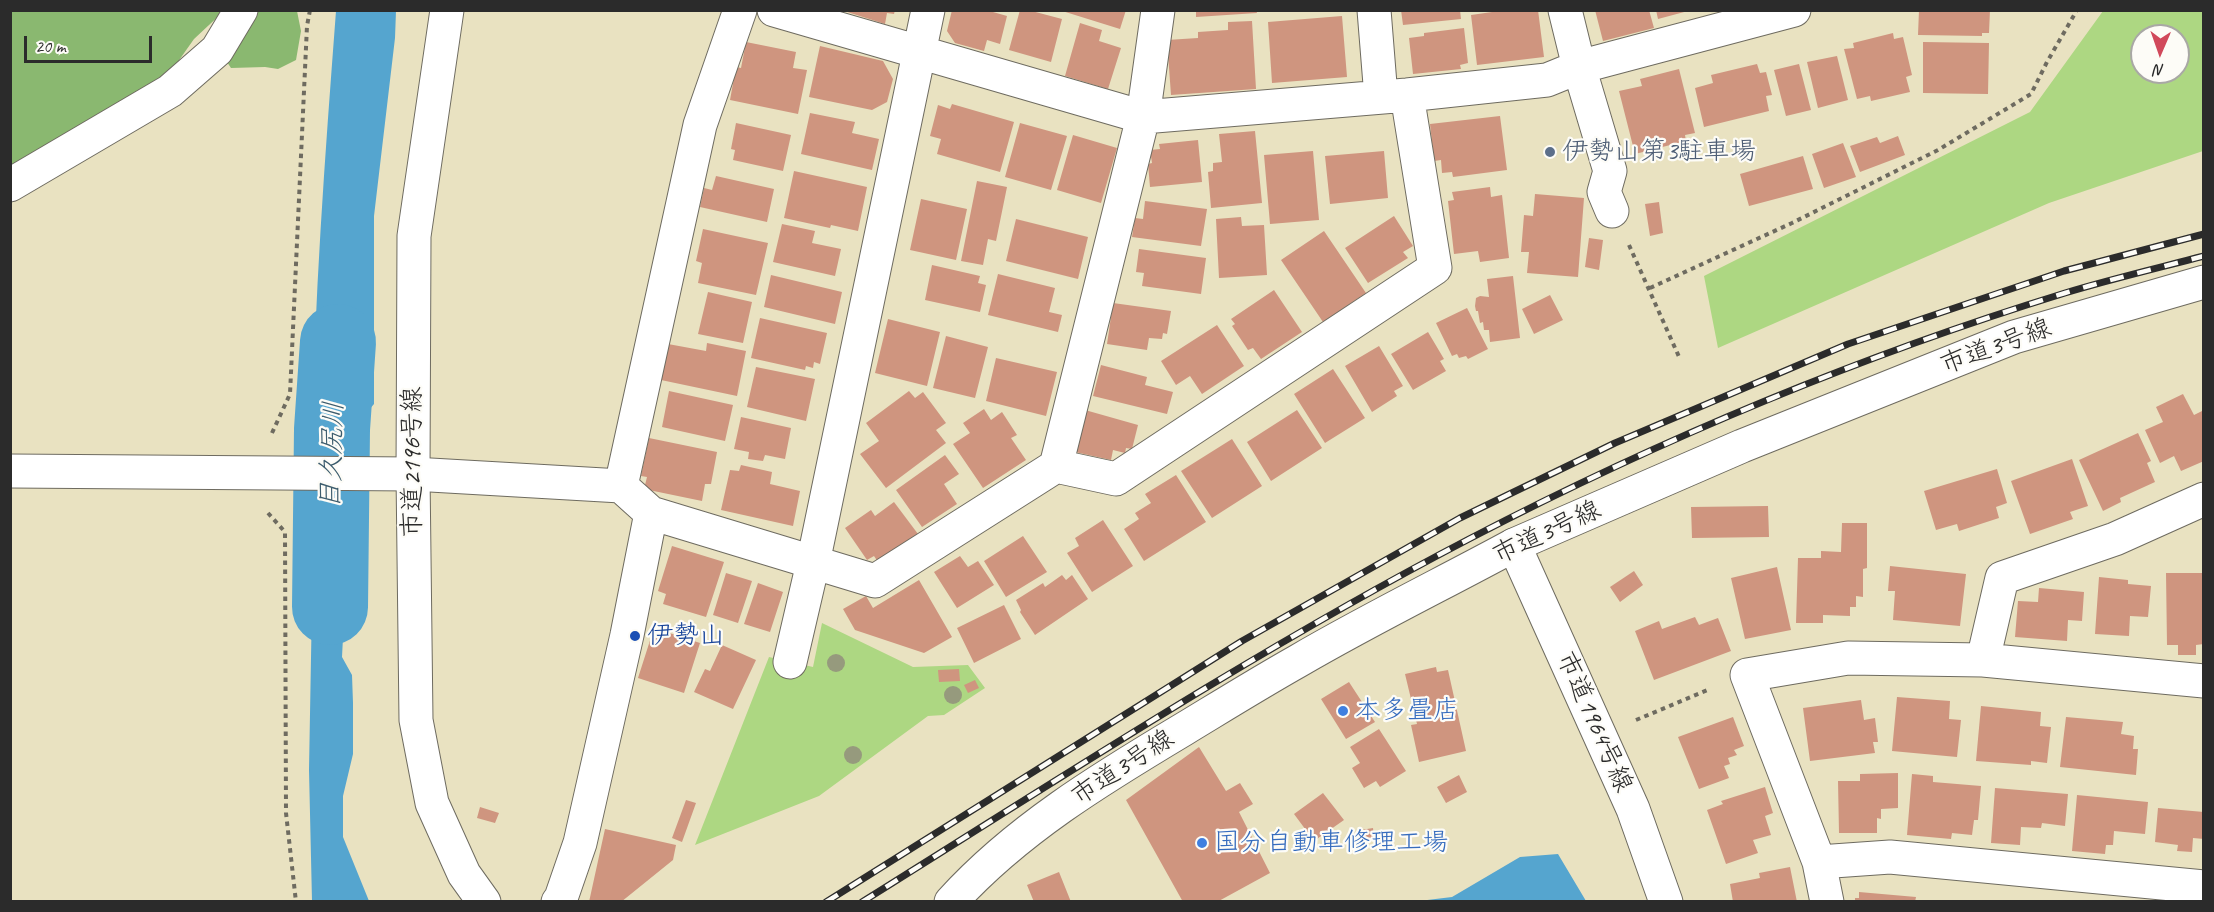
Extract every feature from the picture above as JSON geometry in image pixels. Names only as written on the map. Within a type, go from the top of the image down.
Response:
[{"type":"street","points":[[10,185],[170,91],[217,50],[241,10]]},
{"type":"street","name":"市道2196号線","points":[[447,10],[414,236],[397,474],[416,720],[432,804],[464,874],[484,902]]},
{"type":"street","points":[[621,486],[700,125],[740,10]]},
{"type":"street","points":[[774,10],[1143,117],[1394,96],[1547,80],[1579,67],[1794,10]]},
{"type":"street","points":[[790,662],[813,563],[928,10]]},
{"type":"street","points":[[10,471],[397,474],[621,486],[651,513],[875,581],[1056,466],[1143,117],[1158,10]]},
{"type":"street","points":[[1056,466],[1116,479],[1434,268],[1374,10]]},
{"type":"street","points":[[1565,10],[1579,67],[1610,171],[1604,192],[1612,212]]},
{"type":"street","name":"市道3号線","points":[[951,902],[969,882],[1014,844],[1081,793],[1128,762],[1299,660],[1515,545],[1742,446],[2014,337],[2204,282]]},
{"type":"street","points":[[1983,660],[2002,578],[2115,539],[2204,499]]},
{"type":"street","points":[[558,902],[580,843],[627,634],[651,513]]},
{"type":"street","name":"市道1964号線","points":[[1515,545],[1633,809],[1666,902]]},
{"type":"street","points":[[1827,902],[1819,862],[1747,675],[1848,658],[1983,660],[2204,681]]},
{"type":"street","points":[[1819,862],[1890,857],[2204,886]]},
{"type":"path","points":[[1650,288],[1792,223],[1938,150],[2031,94],[2077,10]]},
{"type":"path","points":[[1612,212],[1650,288],[1680,359]]},
{"type":"path","points":[[1636,720],[1691,696]]},
{"type":"green space","points":[[10,11],[224,11],[194,39],[170,73],[11,167]]},
{"type":"green space","points":[[253,11],[297,11],[301,31],[296,60],[278,69],[231,68],[225,59]]},
{"type":"green space","points":[[2103,11],[2203,11],[2203,151],[2049,203],[1718,348],[1704,276],[2030,112]]},
{"type":"green space","points":[[822,623],[913,667],[968,665],[985,688],[944,715],[928,716],[819,796],[695,845],[769,657],[813,667]]},
{"type":"water","points":[[336,11],[396,11],[395,38],[374,216],[374,404],[362,418],[356,449],[312,448],[324,174]]},
{"type":"water","points":[[304,500],[350,502],[342,657],[352,675],[353,754],[343,796],[343,837],[369,901],[312,901],[309,770],[313,546],[309,537]]},
{"type":"water","points":[[1558,854],[1586,901],[1419,901],[1452,897],[1520,857]]},
{"type":"building","points":[[841,10],[895,10],[894,14],[887,13],[885,24]]},
{"type":"building","points":[[952,10],[986,10],[1007,16],[1000,44],[987,40],[984,51],[955,43],[947,31]]},
{"type":"building","points":[[1020,10],[1062,19],[1051,62],[1009,50]]},
{"type":"building","points":[[1059,10],[1126,10],[1120,29]]},
{"type":"building","points":[[1196,10],[1256,10],[1257,13],[1196,17]]},
{"type":"building","points":[[1401,10],[1460,10],[1461,19],[1403,25]]},
{"type":"building","points":[[1492,10],[1538,10],[1544,57],[1477,65],[1471,15],[1492,12]]},
{"type":"building","points":[[1595,10],[1649,10],[1654,28],[1603,41]]},
{"type":"building","points":[[1656,10],[1688,10],[1688,11],[1658,19]]},
{"type":"building","points":[[1919,10],[1990,10],[1989,33],[1982,33],[1982,36],[1918,35]]},
{"type":"building","points":[[1342,16],[1347,77],[1272,83],[1268,22]]},
{"type":"building","points":[[1252,21],[1256,89],[1171,95],[1167,40],[1198,38],[1198,32],[1228,30],[1228,22]]},
{"type":"building","points":[[1080,23],[1102,30],[1099,41],[1121,48],[1108,89],[1065,76]]},
{"type":"building","points":[[1464,28],[1468,63],[1460,65],[1461,69],[1413,74],[1409,38],[1424,36],[1424,33]]},
{"type":"building","points":[[1893,33],[1894,39],[1903,37],[1912,75],[1906,77],[1910,92],[1871,101],[1870,96],[1857,99],[1844,49],[1854,48],[1853,43]]},
{"type":"building","points":[[746,42],[796,52],[793,68],[807,70],[798,114],[730,100],[736,67],[741,68]]},
{"type":"building","points":[[1923,42],[1989,43],[1988,94],[1923,93]]},
{"type":"building","points":[[820,46],[883,61],[893,79],[887,102],[872,110],[809,97]]},
{"type":"building","points":[[1837,56],[1848,100],[1818,108],[1807,62]]},
{"type":"building","points":[[1757,64],[1760,73],[1766,72],[1772,95],[1766,96],[1769,111],[1704,127],[1695,88],[1713,83],[1711,75]]},
{"type":"building","points":[[1799,64],[1811,110],[1786,116],[1774,70]]},
{"type":"building","points":[[1679,69],[1695,133],[1685,135],[1686,141],[1635,154],[1619,91],[1642,86],[1640,79]]},
{"type":"building","points":[[952,104],[1014,122],[1000,172],[937,154],[941,139],[930,136],[938,105],[950,109]]},
{"type":"building","points":[[810,113],[855,122],[852,133],[879,139],[872,170],[801,154]]},
{"type":"building","points":[[1500,116],[1507,170],[1453,177],[1452,172],[1442,173],[1441,160],[1434,161],[1430,124]]},
{"type":"building","points":[[736,123],[791,135],[783,171],[733,160],[735,150],[731,149]]},
{"type":"building","points":[[1020,123],[1067,136],[1051,190],[1005,177]]},
{"type":"building","points":[[1255,131],[1262,203],[1211,208],[1208,172],[1213,171],[1213,163],[1222,162],[1219,134]]},
{"type":"building","points":[[1073,135],[1117,148],[1101,203],[1057,190]]},
{"type":"building","points":[[1898,136],[1905,155],[1860,172],[1850,146],[1877,137],[1880,143]]},
{"type":"building","points":[[1198,140],[1202,182],[1150,187],[1148,164],[1152,163],[1150,150],[1160,149],[1159,144]]},
{"type":"building","points":[[1843,143],[1856,177],[1824,188],[1812,154]]},
{"type":"building","points":[[1313,151],[1319,220],[1270,224],[1264,155]]},
{"type":"building","points":[[1384,151],[1388,198],[1330,204],[1325,156]]},
{"type":"building","points":[[1803,156],[1813,189],[1749,206],[1740,174]]},
{"type":"building","points":[[794,171],[867,187],[858,231],[831,225],[830,228],[784,218]]},
{"type":"building","points":[[716,176],[774,189],[767,222],[700,207],[704,188],[712,190]]},
{"type":"building","points":[[977,181],[1007,187],[996,241],[988,239],[983,265],[961,261]]},
{"type":"building","points":[[1490,187],[1491,197],[1502,195],[1509,258],[1480,262],[1478,251],[1454,254],[1448,201],[1454,200],[1452,192]]},
{"type":"building","points":[[1535,194],[1584,198],[1578,277],[1527,273],[1529,252],[1521,252],[1524,215],[1533,216]]},
{"type":"building","points":[[921,199],[967,209],[956,260],[910,250]]},
{"type":"building","points":[[1145,201],[1207,209],[1201,246],[1132,237],[1135,218],[1143,219]]},
{"type":"building","points":[[1659,202],[1663,233],[1650,236],[1645,204]]},
{"type":"building","points":[[1394,216],[1413,246],[1403,252],[1408,258],[1368,283],[1345,248]]},
{"type":"building","points":[[1241,217],[1242,226],[1264,225],[1267,275],[1219,278],[1216,219]]},
{"type":"building","points":[[1016,219],[1088,237],[1078,279],[1006,261]]},
{"type":"building","points":[[782,224],[815,231],[812,243],[841,249],[835,276],[773,262]]},
{"type":"building","points":[[703,229],[768,243],[756,295],[698,283],[702,263],[696,261]]},
{"type":"building","points":[[1324,231],[1366,293],[1323,322],[1281,260]]},
{"type":"building","points":[[1589,238],[1603,240],[1599,270],[1585,267]]},
{"type":"building","points":[[1139,249],[1206,258],[1201,294],[1142,286],[1144,273],[1136,272]]},
{"type":"building","points":[[932,265],[980,276],[978,283],[986,285],[980,312],[925,300]]},
{"type":"building","points":[[998,274],[1055,288],[1049,312],[1062,315],[1058,332],[988,315]]},
{"type":"building","points":[[771,275],[842,292],[835,324],[764,307]]},
{"type":"building","points":[[1513,276],[1520,338],[1490,342],[1489,330],[1484,330],[1483,322],[1480,323],[1478,311],[1476,311],[1476,298],[1489,297],[1487,279]]},
{"type":"building","points":[[1274,290],[1302,332],[1261,359],[1253,348],[1248,350],[1232,326],[1235,324],[1231,319]]},
{"type":"building","points":[[708,292],[752,302],[743,343],[698,334]]},
{"type":"building","points":[[1550,295],[1563,320],[1534,334],[1522,309]]},
{"type":"building","points":[[1113,303],[1171,311],[1167,334],[1163,333],[1162,339],[1149,338],[1147,350],[1107,344]]},
{"type":"building","points":[[1467,308],[1488,349],[1468,359],[1466,356],[1459,358],[1457,354],[1452,356],[1436,323]]},
{"type":"building","points":[[760,318],[827,333],[820,364],[814,362],[813,368],[806,366],[805,370],[751,358]]},
{"type":"building","points":[[888,319],[940,332],[927,386],[875,373]]},
{"type":"building","points":[[1217,325],[1244,366],[1202,394],[1190,376],[1176,385],[1161,361]]},
{"type":"building","points":[[1428,332],[1444,359],[1440,361],[1446,371],[1413,390],[1391,354]]},
{"type":"building","points":[[946,336],[988,347],[975,398],[933,388]]},
{"type":"building","points":[[707,343],[746,351],[737,396],[661,380],[668,344],[706,351]]},
{"type":"building","points":[[1379,346],[1403,386],[1394,391],[1397,396],[1372,412],[1345,366]]},
{"type":"building","points":[[996,358],[1057,372],[1046,416],[986,401]]},
{"type":"building","points":[[1101,365],[1147,377],[1145,385],[1173,392],[1167,414],[1093,396]]},
{"type":"building","points":[[756,367],[815,379],[806,421],[747,407]]},
{"type":"building","points":[[1333,369],[1365,418],[1325,443],[1294,394]]},
{"type":"building","points":[[669,391],[733,405],[725,441],[662,427]]},
{"type":"building","points":[[909,391],[915,398],[923,392],[946,423],[936,430],[946,443],[886,488],[860,454],[879,441],[866,423]]},
{"type":"building","points":[[2183,394],[2194,415],[2204,410],[2204,461],[2181,471],[2174,456],[2160,463],[2145,430],[2163,422],[2156,407]]},
{"type":"building","points":[[984,409],[991,420],[1002,412],[1017,435],[1011,438],[1026,460],[983,488],[953,444],[970,433],[963,423]]},
{"type":"building","points":[[1085,410],[1138,425],[1132,449],[1126,448],[1125,453],[1113,450],[1111,460],[1075,452]]},
{"type":"building","points":[[1297,410],[1322,448],[1271,481],[1247,442]]},
{"type":"building","points":[[741,417],[791,428],[785,459],[765,455],[763,461],[748,459],[749,452],[734,449]]},
{"type":"building","points":[[2138,433],[2151,461],[2147,463],[2155,482],[2120,498],[2121,502],[2103,511],[2079,460]]},
{"type":"building","points":[[649,438],[717,452],[711,484],[705,484],[702,501],[644,489],[647,477],[641,476]]},
{"type":"building","points":[[1232,439],[1262,486],[1212,518],[1181,471]]},
{"type":"building","points":[[945,455],[959,474],[944,484],[957,504],[922,527],[896,490]]},
{"type":"building","points":[[2072,459],[2088,506],[2070,512],[2073,519],[2030,534],[2011,481]]},
{"type":"building","points":[[741,465],[772,472],[770,484],[800,491],[793,526],[721,510],[730,470],[739,471]]},
{"type":"building","points":[[1997,469],[2007,503],[1996,507],[1999,518],[1959,531],[1957,524],[1936,530],[1924,491]]},
{"type":"building","points":[[1176,475],[1206,522],[1144,561],[1124,529],[1139,519],[1135,513],[1151,503],[1145,494]]},
{"type":"building","points":[[894,502],[918,534],[878,562],[874,556],[867,560],[845,528],[871,510],[875,516]]},
{"type":"building","points":[[1768,506],[1769,537],[1692,538],[1691,507]]},
{"type":"building","points":[[1103,520],[1133,566],[1092,592],[1067,553],[1079,546],[1075,538]]},
{"type":"building","points":[[1842,523],[1867,523],[1867,568],[1863,569],[1863,597],[1856,596],[1856,607],[1850,607],[1850,616],[1823,615],[1823,623],[1796,623],[1798,558],[1821,558],[1821,551],[1841,552]]},
{"type":"building","points":[[1023,536],[1047,572],[1006,597],[984,561]]},
{"type":"building","points":[[672,546],[724,562],[706,617],[663,604],[666,594],[658,591]]},
{"type":"building","points":[[960,556],[968,567],[978,561],[994,585],[957,608],[934,572]]},
{"type":"building","points":[[1890,566],[1966,574],[1960,626],[1893,620],[1895,591],[1888,591]]},
{"type":"building","points":[[1777,567],[1791,630],[1745,639],[1731,578]]},
{"type":"building","points":[[1634,571],[1643,585],[1620,602],[1610,587]]},
{"type":"building","points":[[726,573],[752,581],[738,623],[713,615]]},
{"type":"building","points":[[2166,573],[2204,573],[2204,644],[2196,645],[2196,655],[2178,655],[2178,645],[2167,645]]},
{"type":"building","points":[[1062,575],[1066,580],[1072,575],[1088,599],[1035,635],[1020,612],[1016,600],[1043,583],[1045,587]]},
{"type":"building","points":[[2099,577],[2128,580],[2128,584],[2151,586],[2148,617],[2130,616],[2129,636],[2095,634]]},
{"type":"building","points":[[919,580],[952,637],[924,653],[855,630],[843,609],[866,596],[873,608]]},
{"type":"building","points":[[758,583],[783,592],[770,632],[744,624]]},
{"type":"building","points":[[2039,588],[2084,592],[2082,621],[2068,620],[2067,641],[2015,637],[2018,601],[2038,602]]},
{"type":"building","points":[[1004,605],[1021,639],[974,663],[957,628]]},
{"type":"building","points":[[1695,617],[1699,625],[1718,618],[1731,651],[1654,680],[1635,631],[1659,621],[1662,629]]},
{"type":"building","points":[[654,628],[700,643],[684,693],[638,678]]},
{"type":"building","points":[[722,645],[756,660],[733,709],[694,692],[705,669],[710,671]]},
{"type":"building","points":[[1436,667],[1437,672],[1448,670],[1466,751],[1419,762],[1411,725],[1417,724],[1405,674]]},
{"type":"building","points":[[959,669],[960,681],[939,682],[938,670]]},
{"type":"building","points":[[975,680],[979,688],[968,693],[964,685]]},
{"type":"building","points":[[1349,682],[1375,722],[1346,739],[1321,699]]},
{"type":"building","points":[[1897,697],[1950,701],[1949,719],[1961,720],[1957,757],[1892,751]]},
{"type":"building","points":[[1861,700],[1864,720],[1875,718],[1878,742],[1873,742],[1875,753],[1810,761],[1803,708]]},
{"type":"building","points":[[1981,706],[2041,712],[2040,726],[2051,727],[2047,763],[2031,761],[2031,765],[1976,761]]},
{"type":"building","points":[[1733,717],[1744,746],[1734,750],[1737,755],[1728,758],[1730,764],[1724,766],[1729,778],[1699,789],[1678,737]]},
{"type":"building","points":[[2066,717],[2123,722],[2121,734],[2134,736],[2133,749],[2138,749],[2136,775],[2060,767]]},
{"type":"building","points":[[1379,729],[1406,771],[1380,787],[1376,781],[1364,788],[1352,768],[1360,763],[1350,747]]},
{"type":"building","name":"国分自動車修理工場","points":[[1199,747],[1226,791],[1240,783],[1253,804],[1239,812],[1270,873],[1217,902],[1183,902],[1126,800]]},
{"type":"building","points":[[1898,773],[1898,808],[1881,809],[1881,819],[1877,818],[1877,833],[1839,833],[1838,781],[1860,781],[1860,774]]},
{"type":"building","points":[[1912,774],[1933,776],[1933,782],[1981,786],[1978,820],[1974,820],[1972,835],[1952,833],[1951,839],[1907,835]]},
{"type":"building","points":[[1459,775],[1467,792],[1446,803],[1437,787]]},
{"type":"building","points":[[1765,787],[1773,813],[1765,816],[1771,835],[1753,840],[1758,853],[1726,864],[1707,810],[1723,804],[1721,801]]},
{"type":"building","points":[[1995,788],[2068,794],[2065,826],[2042,823],[2041,828],[2021,827],[2020,845],[1991,843]]},
{"type":"building","points":[[1323,793],[1344,820],[1314,841],[1294,814]]},
{"type":"building","points":[[2077,795],[2148,802],[2145,834],[2114,831],[2113,845],[2106,845],[2105,854],[2072,851]]},
{"type":"building","points":[[686,800],[696,803],[682,842],[672,838]]},
{"type":"building","points":[[480,807],[499,813],[495,823],[477,818]]},
{"type":"building","points":[[2158,808],[2204,812],[2204,839],[2193,838],[2192,852],[2177,851],[2178,845],[2155,842]]},
{"type":"building","points":[[1373,828],[1374,838],[1363,840],[1361,830]]},
{"type":"building","points":[[605,829],[676,845],[673,860],[621,902],[589,902]]},
{"type":"building","points":[[1790,867],[1797,902],[1733,902],[1730,884],[1760,878],[1759,873]]},
{"type":"building","points":[[1059,872],[1071,902],[1034,902],[1027,885]]},
{"type":"building","points":[[1859,892],[1916,897],[1915,902],[1855,902],[1855,898],[1859,898]]},
{"type":"waterway","name":"目久尻川","points":[[330,607],[332,429],[338,342]]},
{"type":"railway","points":[[826,902],[1242,641],[1460,518],[1615,443],[1848,344],[2064,271],[2204,234]]},
{"type":"railway","points":[[862,902],[1087,761],[1314,624],[1469,539],[1613,468],[1761,402],[1912,344],[2065,293],[2204,256]]},
{"type":"place","name":"伊勢山第3駐車場","points":[[1550,152]]},
{"type":"place","name":"伊勢山","points":[[635,636]]},
{"type":"place","name":"本多畳店","points":[[1343,711]]},
{"type":"place","name":"国分自動車修理工場","points":[[1202,843]]}]
